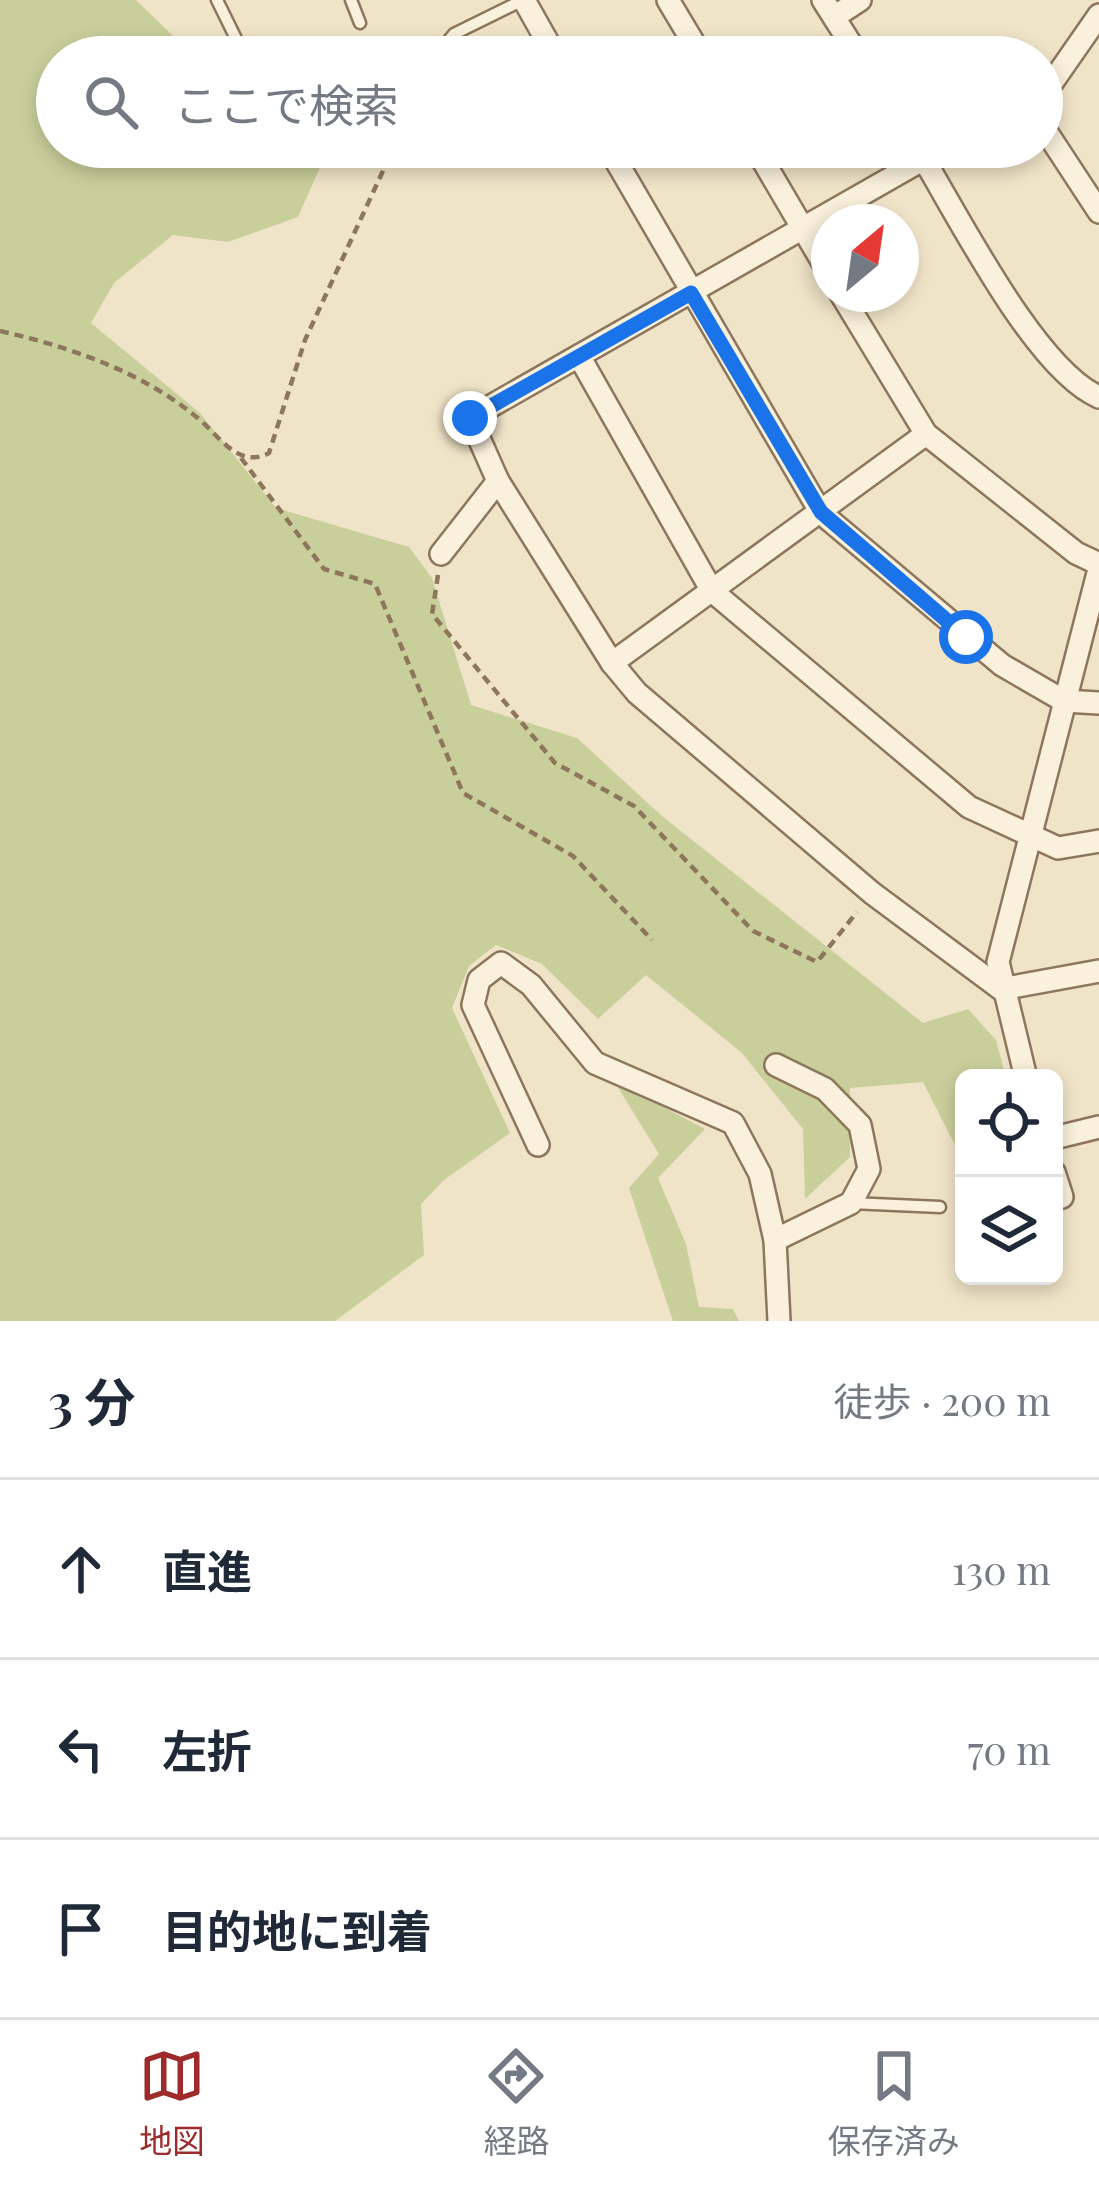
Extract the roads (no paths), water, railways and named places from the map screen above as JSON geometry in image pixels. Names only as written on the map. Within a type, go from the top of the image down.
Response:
[{"type":"street","points":[[668,0],[689,36]]},
{"type":"street","points":[[847,36],[829,8],[860,0]]},
{"type":"street","points":[[518,1],[542,36]]},
{"type":"street","points":[[1063,67],[1099,15]]},
{"type":"street","points":[[1063,157],[1099,212]]},
{"type":"street","points":[[620,168],[821,512],[1002,665],[1064,701],[1099,703]]},
{"type":"street","points":[[767,168],[811,242]]},
{"type":"street","points":[[897,168],[803,228],[470,418],[498,481],[612,663],[669,723],[872,893],[1001,988],[1099,971]]},
{"type":"street","points":[[930,168],[1040,342],[1099,397]]},
{"type":"street","points":[[852,312],[926,434],[1099,567],[998,962],[1024,1069]]},
{"type":"street","points":[[579,356],[712,591],[970,807],[1058,848],[1099,841]]},
{"type":"street","points":[[612,663],[926,434]]},
{"type":"street","points":[[441,554],[498,481]]},
{"type":"street","points":[[538,1145],[472,1005],[479,980],[501,963],[531,985],[595,1063],[733,1123],[760,1174],[775,1240],[779,1321]]},
{"type":"street","points":[[775,1240],[851,1203],[869,1168],[860,1125],[825,1089],[776,1065]]},
{"type":"street","points":[[1063,1136],[1099,1127]]},
{"type":"lane","points":[[218,0],[235,36]]},
{"type":"lane","points":[[351,0],[360,23]]},
{"type":"lane","points":[[452,36],[518,1]]},
{"type":"lane","points":[[851,1203],[940,1207]]}]
